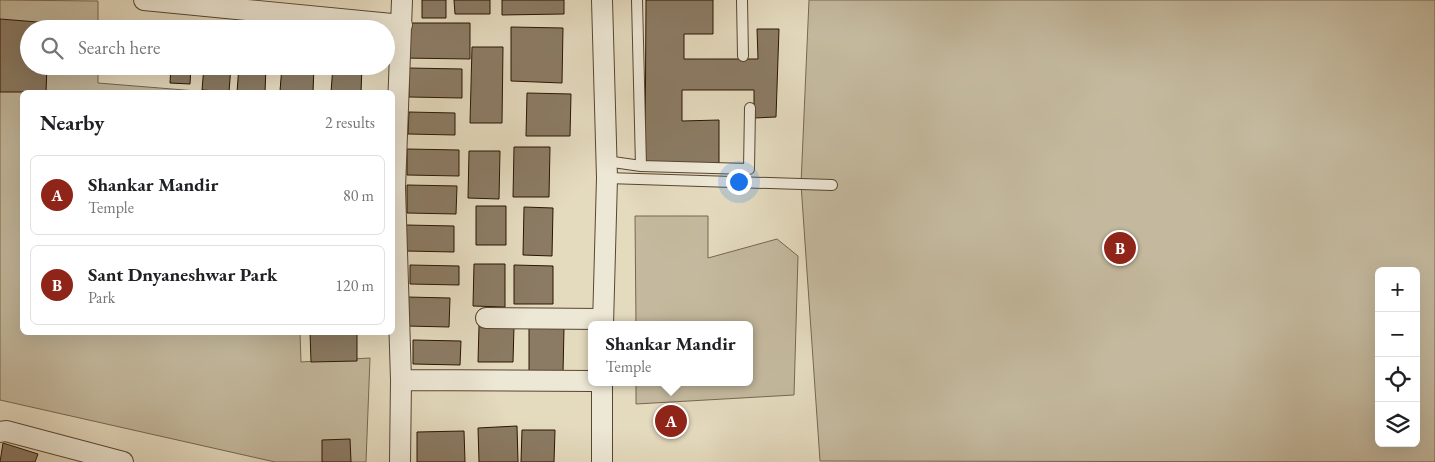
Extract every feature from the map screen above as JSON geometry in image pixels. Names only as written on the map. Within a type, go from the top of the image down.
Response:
[{"type":"street","points":[[144,0],[350,20]]},
{"type":"street","points":[[400,462],[395,188],[402,0]]},
{"type":"street","points":[[602,0],[607,170],[603,321]]},
{"type":"street","points":[[395,24],[402,25]]},
{"type":"street","points":[[486,318],[588,321]]},
{"type":"street","points":[[400,380],[588,381]]},
{"type":"street","points":[[602,386],[602,462]]},
{"type":"street","points":[[0,432],[6,431],[123,462]]},
{"type":"lane","points":[[637,0],[641,166]]},
{"type":"lane","points":[[742,0],[743,56]]},
{"type":"lane","points":[[607,170],[641,166],[749,169],[750,108]]},
{"type":"lane","points":[[607,170],[832,185]]},
{"type":"shaded area","points":[[0,0],[98,1],[98,20],[20,20],[20,75],[98,75],[98,83],[184,90],[20,90],[20,335],[300,335],[301,362],[370,358],[366,462],[275,462],[0,400]]},
{"type":"shaded area","points":[[809,0],[1435,0],[1435,462],[820,461],[801,184]]},
{"type":"shaded area","points":[[635,216],[708,216],[708,258],[777,239],[798,256],[794,395],[636,404],[636,386],[753,386],[753,321],[636,321]]},
{"type":"building","points":[[422,0],[446,0],[446,18],[422,18]]},
{"type":"building","points":[[454,0],[490,0],[490,14],[455,14]]},
{"type":"building","points":[[502,0],[564,0],[564,14],[502,15]]},
{"type":"building","points":[[646,0],[713,0],[713,34],[684,34],[684,59],[758,59],[757,29],[779,29],[776,117],[754,118],[754,90],[682,90],[682,121],[719,120],[719,163],[645,164]]},
{"type":"building","points":[[0,19],[20,21],[20,75],[47,75],[46,90],[0,92]]},
{"type":"building","points":[[404,23],[470,23],[470,59],[403,58]]},
{"type":"building","points":[[511,27],[563,28],[562,83],[511,81]]},
{"type":"building","points":[[472,47],[503,47],[502,123],[470,123]]},
{"type":"building","points":[[409,68],[462,69],[462,98],[409,97]]},
{"type":"building","points":[[170,75],[190,75],[190,84],[170,83]]},
{"type":"building","points":[[203,75],[230,75],[229,90],[202,90]]},
{"type":"building","points":[[238,75],[266,75],[265,90],[237,90]]},
{"type":"building","points":[[281,75],[314,75],[313,90],[280,90]]},
{"type":"building","points":[[332,75],[362,75],[361,90],[331,90]]},
{"type":"building","points":[[527,93],[571,94],[570,136],[526,136]]},
{"type":"building","points":[[409,112],[455,113],[455,135],[408,134]]},
{"type":"building","points":[[514,147],[550,147],[549,197],[513,197]]},
{"type":"building","points":[[407,149],[459,150],[459,176],[407,175]]},
{"type":"building","points":[[469,151],[500,151],[499,199],[468,198]]},
{"type":"building","points":[[407,185],[457,186],[456,214],[407,213]]},
{"type":"building","points":[[476,206],[506,206],[506,245],[476,245]]},
{"type":"building","points":[[524,207],[553,208],[552,256],[523,255]]},
{"type":"building","points":[[406,225],[454,226],[454,252],[406,251]]},
{"type":"building","points":[[474,264],[505,264],[505,307],[473,306]]},
{"type":"building","points":[[410,265],[459,266],[459,285],[410,284]]},
{"type":"building","points":[[514,265],[553,266],[553,304],[514,304]]},
{"type":"building","points":[[407,297],[450,298],[449,327],[407,326]]},
{"type":"building","points":[[479,326],[514,326],[513,362],[478,362]]},
{"type":"building","points":[[529,327],[564,328],[563,373],[529,373]]},
{"type":"building","points":[[310,335],[357,335],[357,361],[311,362]]},
{"type":"building","points":[[413,340],[461,341],[460,365],[413,364]]},
{"type":"building","points":[[517,426],[518,462],[479,462],[478,428]]},
{"type":"building","points":[[522,430],[555,430],[554,462],[521,462]]},
{"type":"building","points":[[464,431],[465,462],[417,462],[417,432]]},
{"type":"building","points":[[350,439],[351,462],[322,462],[322,440]]},
{"type":"building","points":[[3,443],[38,454],[35,462],[0,462]]},
{"type":"place","name":"Sant Dnyaneshwar Park","points":[[1120,248]]},
{"type":"place","name":"Shankar Mandir","points":[[671,421]]}]
